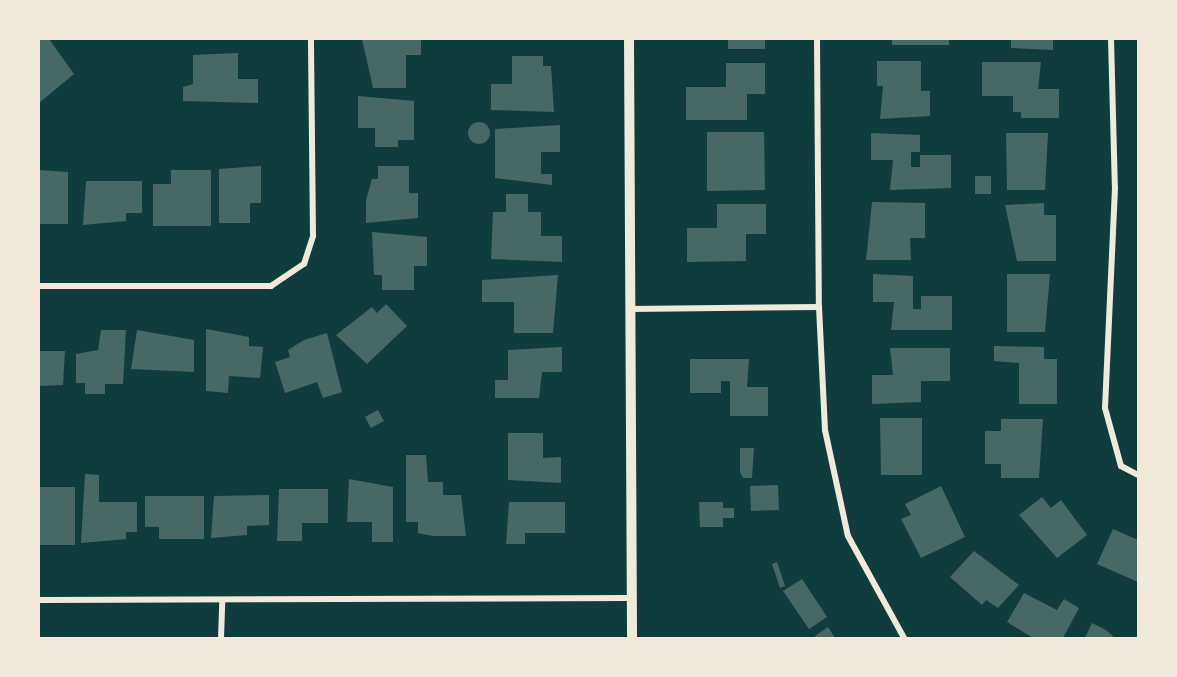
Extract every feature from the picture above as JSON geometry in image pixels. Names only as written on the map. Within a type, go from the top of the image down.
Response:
[{"type":"street","points":[[39,286],[271,286],[304,264],[313,236],[311,39]]},
{"type":"street","points":[[629,39],[628,309],[632,638]]},
{"type":"street","points":[[817,39],[819,307],[825,430],[848,536],[904,638]]},
{"type":"street","points":[[1111,39],[1116,188],[1105,408],[1121,466],[1138,475]]},
{"type":"street","points":[[628,309],[819,307]]},
{"type":"street","points":[[39,600],[631,598]]},
{"type":"street","points":[[221,638],[222,601]]},
{"type":"building","points":[[39,39],[49,39],[74,74],[39,103]]},
{"type":"building","points":[[362,39],[421,39],[421,55],[406,55],[406,88],[373,88]]},
{"type":"building","points":[[728,39],[765,39],[765,49],[728,49]]},
{"type":"building","points":[[892,39],[949,39],[949,45],[892,45]]},
{"type":"building","points":[[1011,39],[1053,39],[1053,50],[1011,48]]},
{"type":"building","points":[[238,53],[238,79],[258,79],[258,103],[183,101],[183,87],[193,84],[193,55]]},
{"type":"building","points":[[512,56],[543,56],[543,66],[551,66],[554,112],[491,110],[491,84],[512,84]]},
{"type":"building","points":[[877,61],[921,61],[921,91],[930,91],[930,116],[880,119],[883,86],[877,86]]},
{"type":"building","points":[[982,62],[1041,62],[1038,89],[1059,89],[1059,118],[1021,118],[1021,112],[1013,112],[1013,96],[982,96]]},
{"type":"building","points":[[726,63],[765,63],[765,94],[747,94],[747,120],[686,120],[686,87],[726,87]]},
{"type":"building","points":[[358,96],[414,101],[414,140],[398,140],[398,147],[375,147],[375,128],[358,128]]},
{"type":"building","points":[[479,122],[487,125],[490,133],[487,141],[479,144],[471,141],[468,133],[471,125]]},
{"type":"building","points":[[560,125],[560,152],[541,152],[541,174],[552,174],[552,185],[495,178],[495,129]]},
{"type":"building","points":[[707,132],[764,132],[765,190],[707,191]]},
{"type":"building","points":[[871,133],[920,135],[920,152],[911,152],[911,167],[920,167],[920,155],[951,155],[951,188],[890,190],[893,160],[871,160]]},
{"type":"building","points":[[1006,133],[1048,133],[1045,190],[1007,190]]},
{"type":"building","points":[[261,166],[261,203],[250,203],[250,223],[219,223],[219,169]]},
{"type":"building","points":[[378,166],[409,166],[409,193],[418,193],[418,218],[366,223],[366,200],[372,179],[378,179]]},
{"type":"building","points":[[39,170],[68,172],[68,224],[39,224]]},
{"type":"building","points":[[171,170],[211,170],[211,226],[153,226],[153,184],[171,184]]},
{"type":"building","points":[[975,176],[991,176],[991,194],[975,194]]},
{"type":"building","points":[[86,181],[142,181],[142,213],[126,213],[126,221],[83,225]]},
{"type":"building","points":[[506,194],[528,194],[528,212],[541,212],[541,236],[562,236],[562,262],[491,259],[493,212],[506,212]]},
{"type":"building","points":[[872,202],[925,203],[925,238],[910,238],[911,260],[866,260]]},
{"type":"building","points":[[1044,203],[1044,215],[1056,215],[1056,261],[1017,261],[1005,205]]},
{"type":"building","points":[[717,204],[766,204],[766,234],[746,234],[746,261],[687,262],[687,228],[717,228]]},
{"type":"building","points":[[372,232],[427,237],[427,266],[414,266],[414,290],[382,290],[382,275],[374,275]]},
{"type":"building","points":[[873,274],[913,276],[913,309],[921,309],[921,296],[952,296],[952,330],[891,330],[894,302],[873,302]]},
{"type":"building","points":[[1007,274],[1050,274],[1045,332],[1007,332]]},
{"type":"building","points":[[558,275],[553,333],[514,333],[514,302],[482,302],[482,280]]},
{"type":"building","points":[[386,304],[407,326],[367,364],[336,335],[372,307],[377,313]]},
{"type":"building","points":[[206,329],[249,337],[249,346],[263,347],[260,378],[229,376],[228,393],[206,391]]},
{"type":"building","points":[[101,330],[126,330],[123,384],[105,384],[105,394],[85,394],[85,383],[76,383],[76,354],[98,350]]},
{"type":"building","points":[[137,330],[194,340],[194,372],[131,369]]},
{"type":"building","points":[[327,333],[342,392],[323,398],[317,382],[285,393],[275,362],[290,357],[288,350],[304,340]]},
{"type":"building","points":[[994,346],[1044,347],[1044,359],[1057,359],[1057,404],[1019,404],[1019,363],[994,361]]},
{"type":"building","points":[[562,347],[562,372],[542,372],[539,398],[495,398],[495,380],[508,380],[508,350]]},
{"type":"building","points":[[890,348],[950,348],[950,381],[921,381],[921,402],[872,404],[872,375],[893,375]]},
{"type":"building","points":[[39,351],[65,351],[63,385],[39,386]]},
{"type":"building","points":[[690,359],[749,359],[747,387],[768,387],[768,416],[730,416],[730,381],[721,381],[721,393],[690,393]]},
{"type":"building","points":[[378,410],[384,421],[371,428],[365,417]]},
{"type":"building","points":[[880,418],[922,418],[922,475],[881,475]]},
{"type":"building","points":[[1001,419],[1043,419],[1039,478],[1001,478],[1001,464],[985,464],[985,431],[1001,431]]},
{"type":"building","points":[[508,433],[543,433],[543,458],[561,457],[561,483],[508,480]]},
{"type":"building","points":[[740,448],[754,448],[752,478],[743,478],[740,472]]},
{"type":"building","points":[[406,455],[426,455],[428,482],[443,482],[443,495],[461,495],[466,536],[433,536],[418,533],[418,522],[406,522]]},
{"type":"building","points":[[85,474],[99,475],[99,502],[137,502],[137,532],[126,532],[126,539],[81,543]]},
{"type":"building","points":[[349,479],[393,487],[393,542],[372,542],[372,522],[347,522]]},
{"type":"building","points":[[778,485],[779,510],[751,511],[750,486]]},
{"type":"building","points":[[941,486],[965,537],[921,558],[901,519],[911,515],[905,504]]},
{"type":"building","points":[[39,487],[75,487],[75,545],[39,545]]},
{"type":"building","points":[[279,489],[328,489],[328,523],[302,523],[302,541],[277,541]]},
{"type":"building","points":[[269,495],[269,525],[247,526],[247,535],[211,538],[214,496]]},
{"type":"building","points":[[145,496],[204,496],[204,539],[159,539],[159,527],[145,527]]},
{"type":"building","points":[[1042,497],[1051,508],[1061,500],[1087,535],[1057,558],[1019,515]]},
{"type":"building","points":[[509,502],[565,502],[565,533],[525,533],[525,544],[506,544]]},
{"type":"building","points":[[699,502],[723,502],[723,508],[734,508],[734,518],[723,518],[723,527],[700,527]]},
{"type":"building","points":[[1113,529],[1138,540],[1138,582],[1097,564]]},
{"type":"building","points":[[974,551],[1019,585],[998,608],[986,600],[982,605],[950,577]]},
{"type":"building","points":[[777,562],[785,586],[780,588],[772,564]]},
{"type":"building","points":[[802,579],[827,617],[809,629],[783,591]]},
{"type":"building","points":[[1024,593],[1057,610],[1064,599],[1079,608],[1063,638],[1033,638],[1007,622]]},
{"type":"building","points":[[1092,623],[1106,630],[1115,638],[1085,638]]},
{"type":"building","points":[[828,627],[835,638],[815,636]]}]
